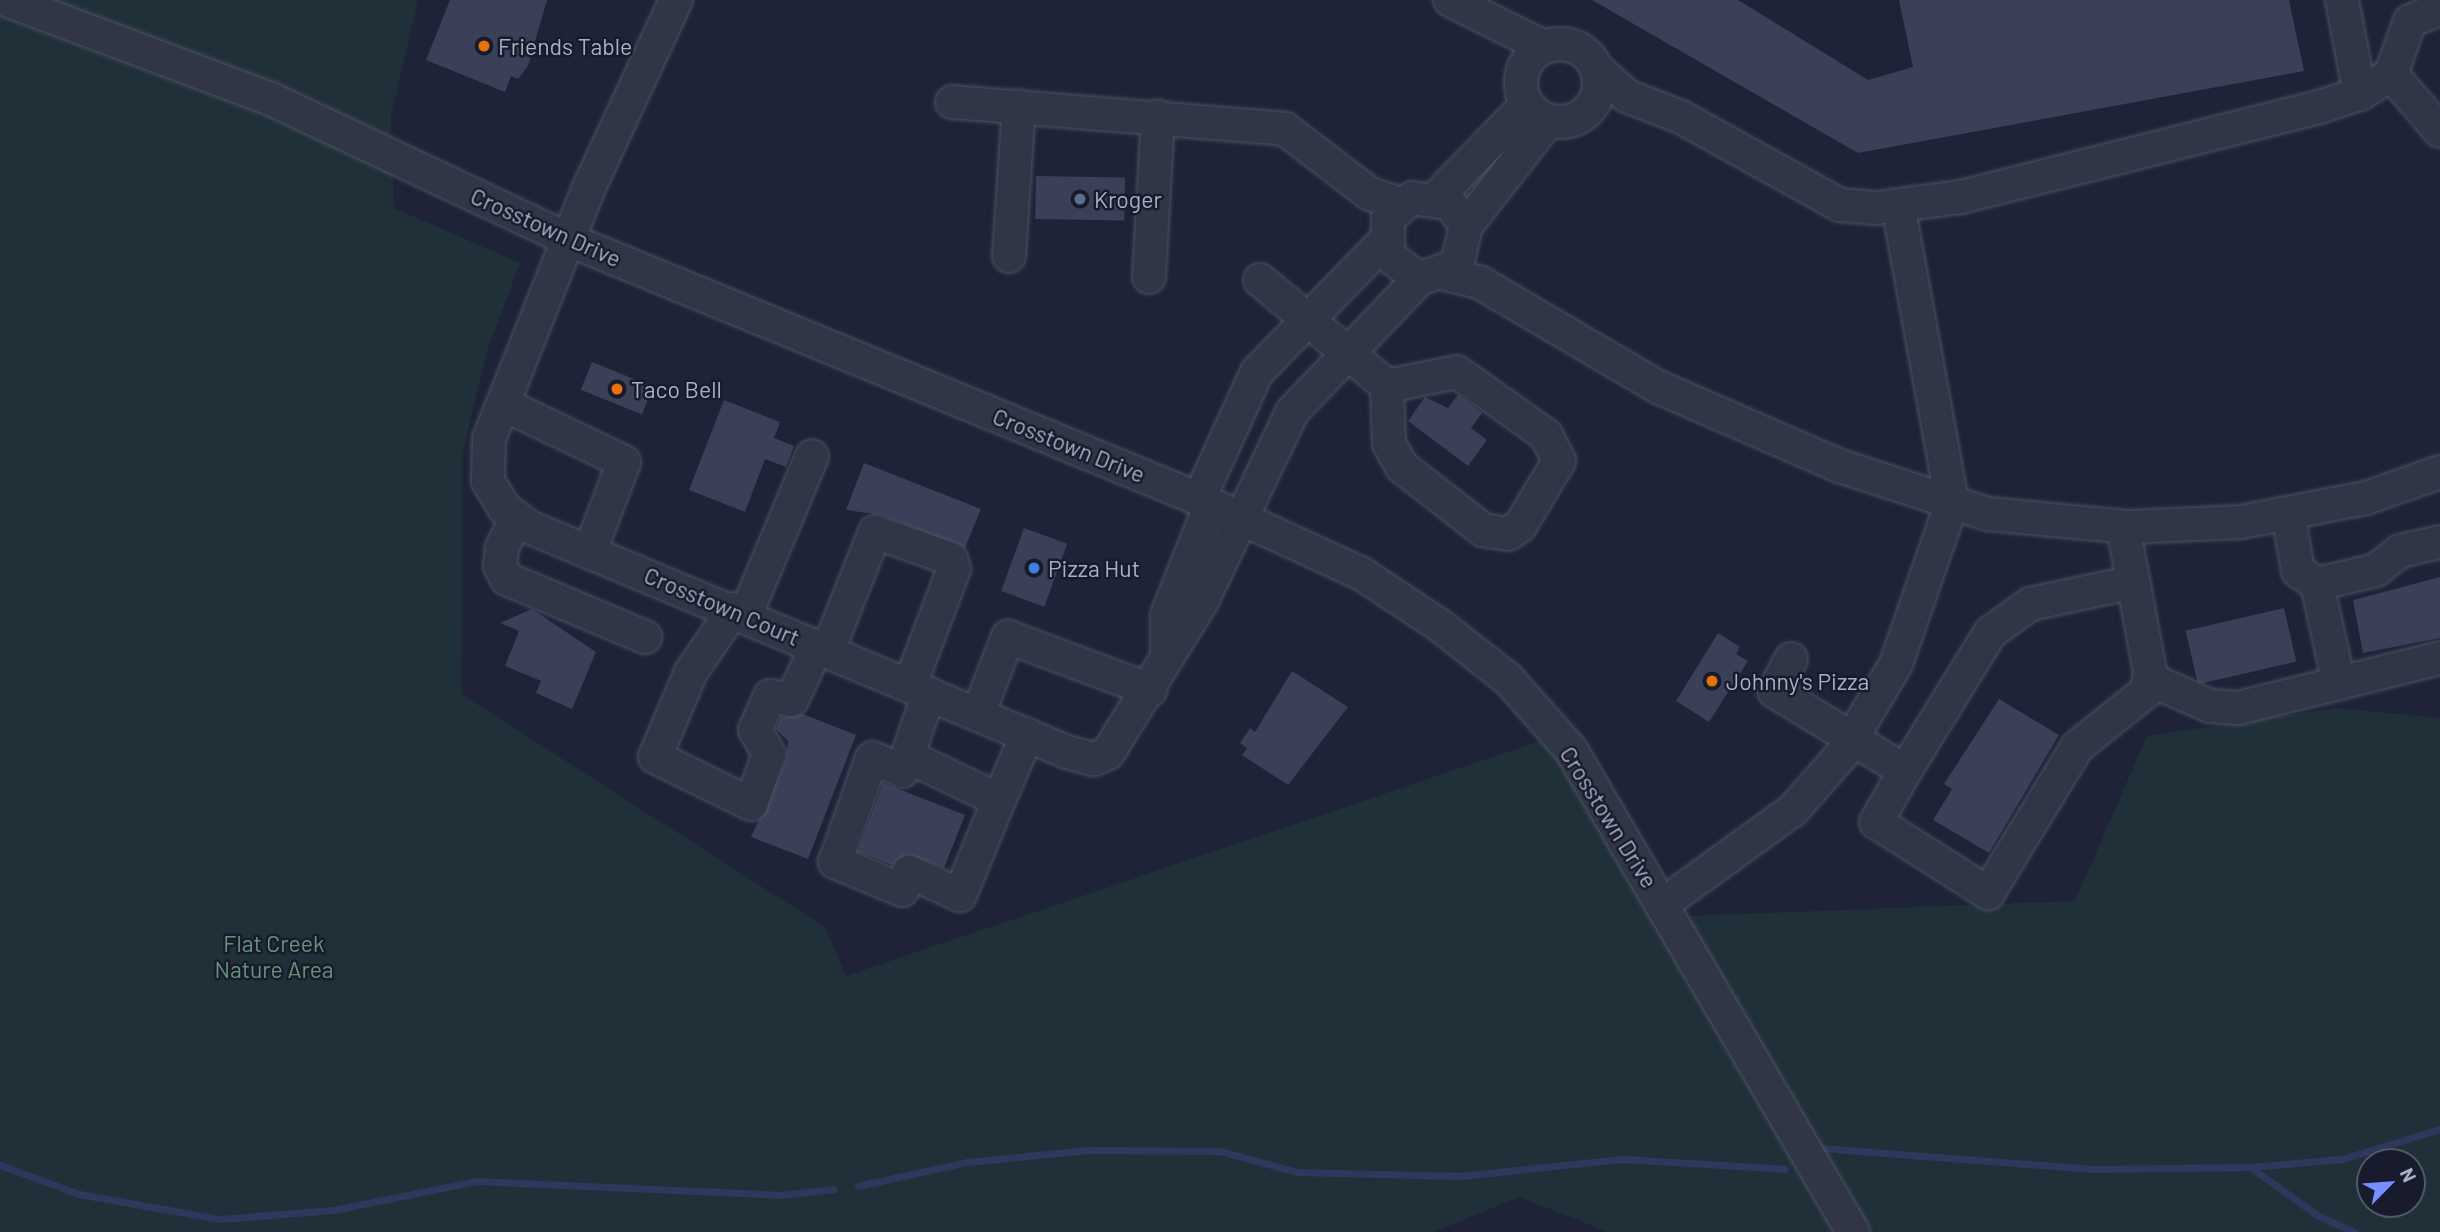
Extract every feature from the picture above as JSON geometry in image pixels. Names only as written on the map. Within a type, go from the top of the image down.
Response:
[{"type":"street","name":"Crosstown Drive","points":[[6,0],[271,99],[568,239],[1205,501],[1362,574],[1509,680],[1571,750],[1853,1232]]},
{"type":"street","name":"Crosstown Court","points":[[676,0],[568,239],[489,439],[488,481],[517,518],[1027,735],[1094,759],[1108,753],[1150,690],[1203,600],[1238,518],[1292,412],[1318,382],[1328,338]]},
{"type":"street","points":[[1328,338],[1449,258],[1538,113],[1534,56],[1510,34],[1450,0]]},
{"type":"street","points":[[2342,0],[2360,94]]},
{"type":"street","points":[[1534,56],[1575,46],[1597,84],[1681,117],[1840,205],[1899,209],[2360,94],[2391,74],[2410,21],[2440,9]]},
{"type":"street","points":[[2391,74],[2440,131]]},
{"type":"street","points":[[1328,338],[1328,296],[1390,225],[1437,197],[1538,113],[1582,117],[1597,84]]},
{"type":"street","points":[[953,102],[1158,116],[1285,129],[1370,194],[1390,225],[1395,266],[1449,258]]},
{"type":"street","points":[[1009,256],[1018,107]]},
{"type":"street","points":[[1149,277],[1158,116]]},
{"type":"street","points":[[1437,197],[1449,258],[1479,282],[1658,387],[1840,466],[1988,514],[2123,526],[2241,522],[2366,498],[2440,471]]},
{"type":"street","points":[[1663,904],[1793,810],[1853,737],[1896,664],[1952,502],[1899,209]]},
{"type":"street","points":[[1260,280],[1387,386],[1389,444],[1402,467],[1483,530],[1507,534],[1520,526],[1559,461],[1546,435],[1457,372],[1387,386]]},
{"type":"street","name":"Crosstown Court","points":[[1167,660],[1167,615],[1205,501],[1257,372],[1328,338]]},
{"type":"street","points":[[503,404],[624,462],[590,551]]},
{"type":"street","points":[[812,456],[740,611],[691,672],[656,757],[751,804],[768,754],[755,730],[770,696],[792,700],[823,648],[875,532],[951,559],[954,569],[920,689],[902,771],[872,758],[835,862],[902,890],[909,872],[960,895],[1027,735]]},
{"type":"street","points":[[2288,513],[2298,571],[2317,584],[2339,683]]},
{"type":"street","points":[[517,518],[502,547],[500,566],[507,579],[645,636]]},
{"type":"street","points":[[2123,526],[2134,582],[2149,679],[2136,706],[2077,747],[1988,893],[1876,822],[1990,633],[2030,604],[2134,582]]},
{"type":"street","points":[[2317,584],[2376,570],[2400,551],[2440,542]]},
{"type":"street","points":[[978,714],[1007,637],[1150,690]]},
{"type":"street","points":[[2149,679],[2210,706],[2238,708],[2440,658]]},
{"type":"street","points":[[1791,659],[1774,691],[1905,771]]},
{"type":"street","points":[[907,756],[999,800]]},
{"type":"green space","name":"Flat Creek Nature Area","points":[[0,0],[418,0],[391,116],[394,208],[520,263],[486,354],[462,455],[461,694],[825,927],[846,976],[1549,738],[1687,916],[2075,901],[2147,736],[2336,708],[2440,718],[2440,1232],[1608,1232],[1519,1197],[1434,1232],[0,1232]]},
{"type":"building","name":"Friends Table","points":[[450,0],[547,0],[528,66],[518,79],[511,76],[505,92],[426,60]]},
{"type":"building","points":[[1592,0],[1738,0],[1868,80],[1913,67],[1899,0],[2289,0],[2304,71],[1858,153]]},
{"type":"building","name":"Kroger","points":[[1036,176],[1125,178],[1124,221],[1035,219]]},
{"type":"building","name":"Taco Bell","points":[[592,362],[653,387],[642,415],[581,390]]},
{"type":"building","points":[[1458,395],[1482,413],[1471,428],[1487,440],[1468,466],[1408,421],[1425,397],[1448,408]]},
{"type":"building","points":[[724,400],[780,422],[774,438],[794,446],[786,467],[765,459],[745,512],[689,490]]},
{"type":"building","points":[[864,463],[981,509],[965,548],[881,515],[846,510]]},
{"type":"building","name":"Pizza Hut","points":[[1024,528],[1067,544],[1044,607],[1001,591]]},
{"type":"building","points":[[2440,577],[2440,638],[2363,653],[2353,600]]},
{"type":"building","points":[[2284,608],[2296,662],[2198,684],[2186,631]]},
{"type":"building","points":[[532,609],[596,652],[572,709],[536,693],[541,681],[505,666],[519,631],[500,623]]},
{"type":"building","name":"Johnny's Pizza","points":[[1718,633],[1740,647],[1736,654],[1748,661],[1709,722],[1676,701]]},
{"type":"building","points":[[1292,671],[1348,707],[1288,785],[1242,755],[1247,748],[1240,743],[1250,728],[1255,732]]},
{"type":"building","points":[[1999,699],[2059,735],[1989,853],[1933,820],[1952,789],[1944,784]]},
{"type":"building","points":[[803,714],[856,735],[808,859],[751,837],[786,760],[788,741],[776,729],[781,717]]},
{"type":"building","points":[[883,783],[965,815],[944,868],[908,854],[892,865],[858,852]]},
{"type":"waterway","points":[[1820,1148],[2093,1169],[2249,1167],[2342,1159],[2440,1129]]},
{"type":"waterway","points":[[858,1186],[967,1162],[1087,1150],[1220,1151],[1296,1172],[1460,1176],[1623,1159],[1785,1169]]},
{"type":"waterway","points":[[0,1165],[79,1194],[220,1219],[334,1210],[476,1181],[782,1195],[834,1189]]},
{"type":"waterway","points":[[2250,1167],[2317,1215],[2354,1232]]},
{"type":"place","name":"Friends Table","points":[[484,46]]},
{"type":"place","name":"Kroger","points":[[1080,199]]},
{"type":"place","name":"Taco Bell","points":[[617,389]]},
{"type":"place","name":"Pizza Hut","points":[[1034,568]]},
{"type":"place","name":"Johnny's Pizza","points":[[1712,681]]}]
